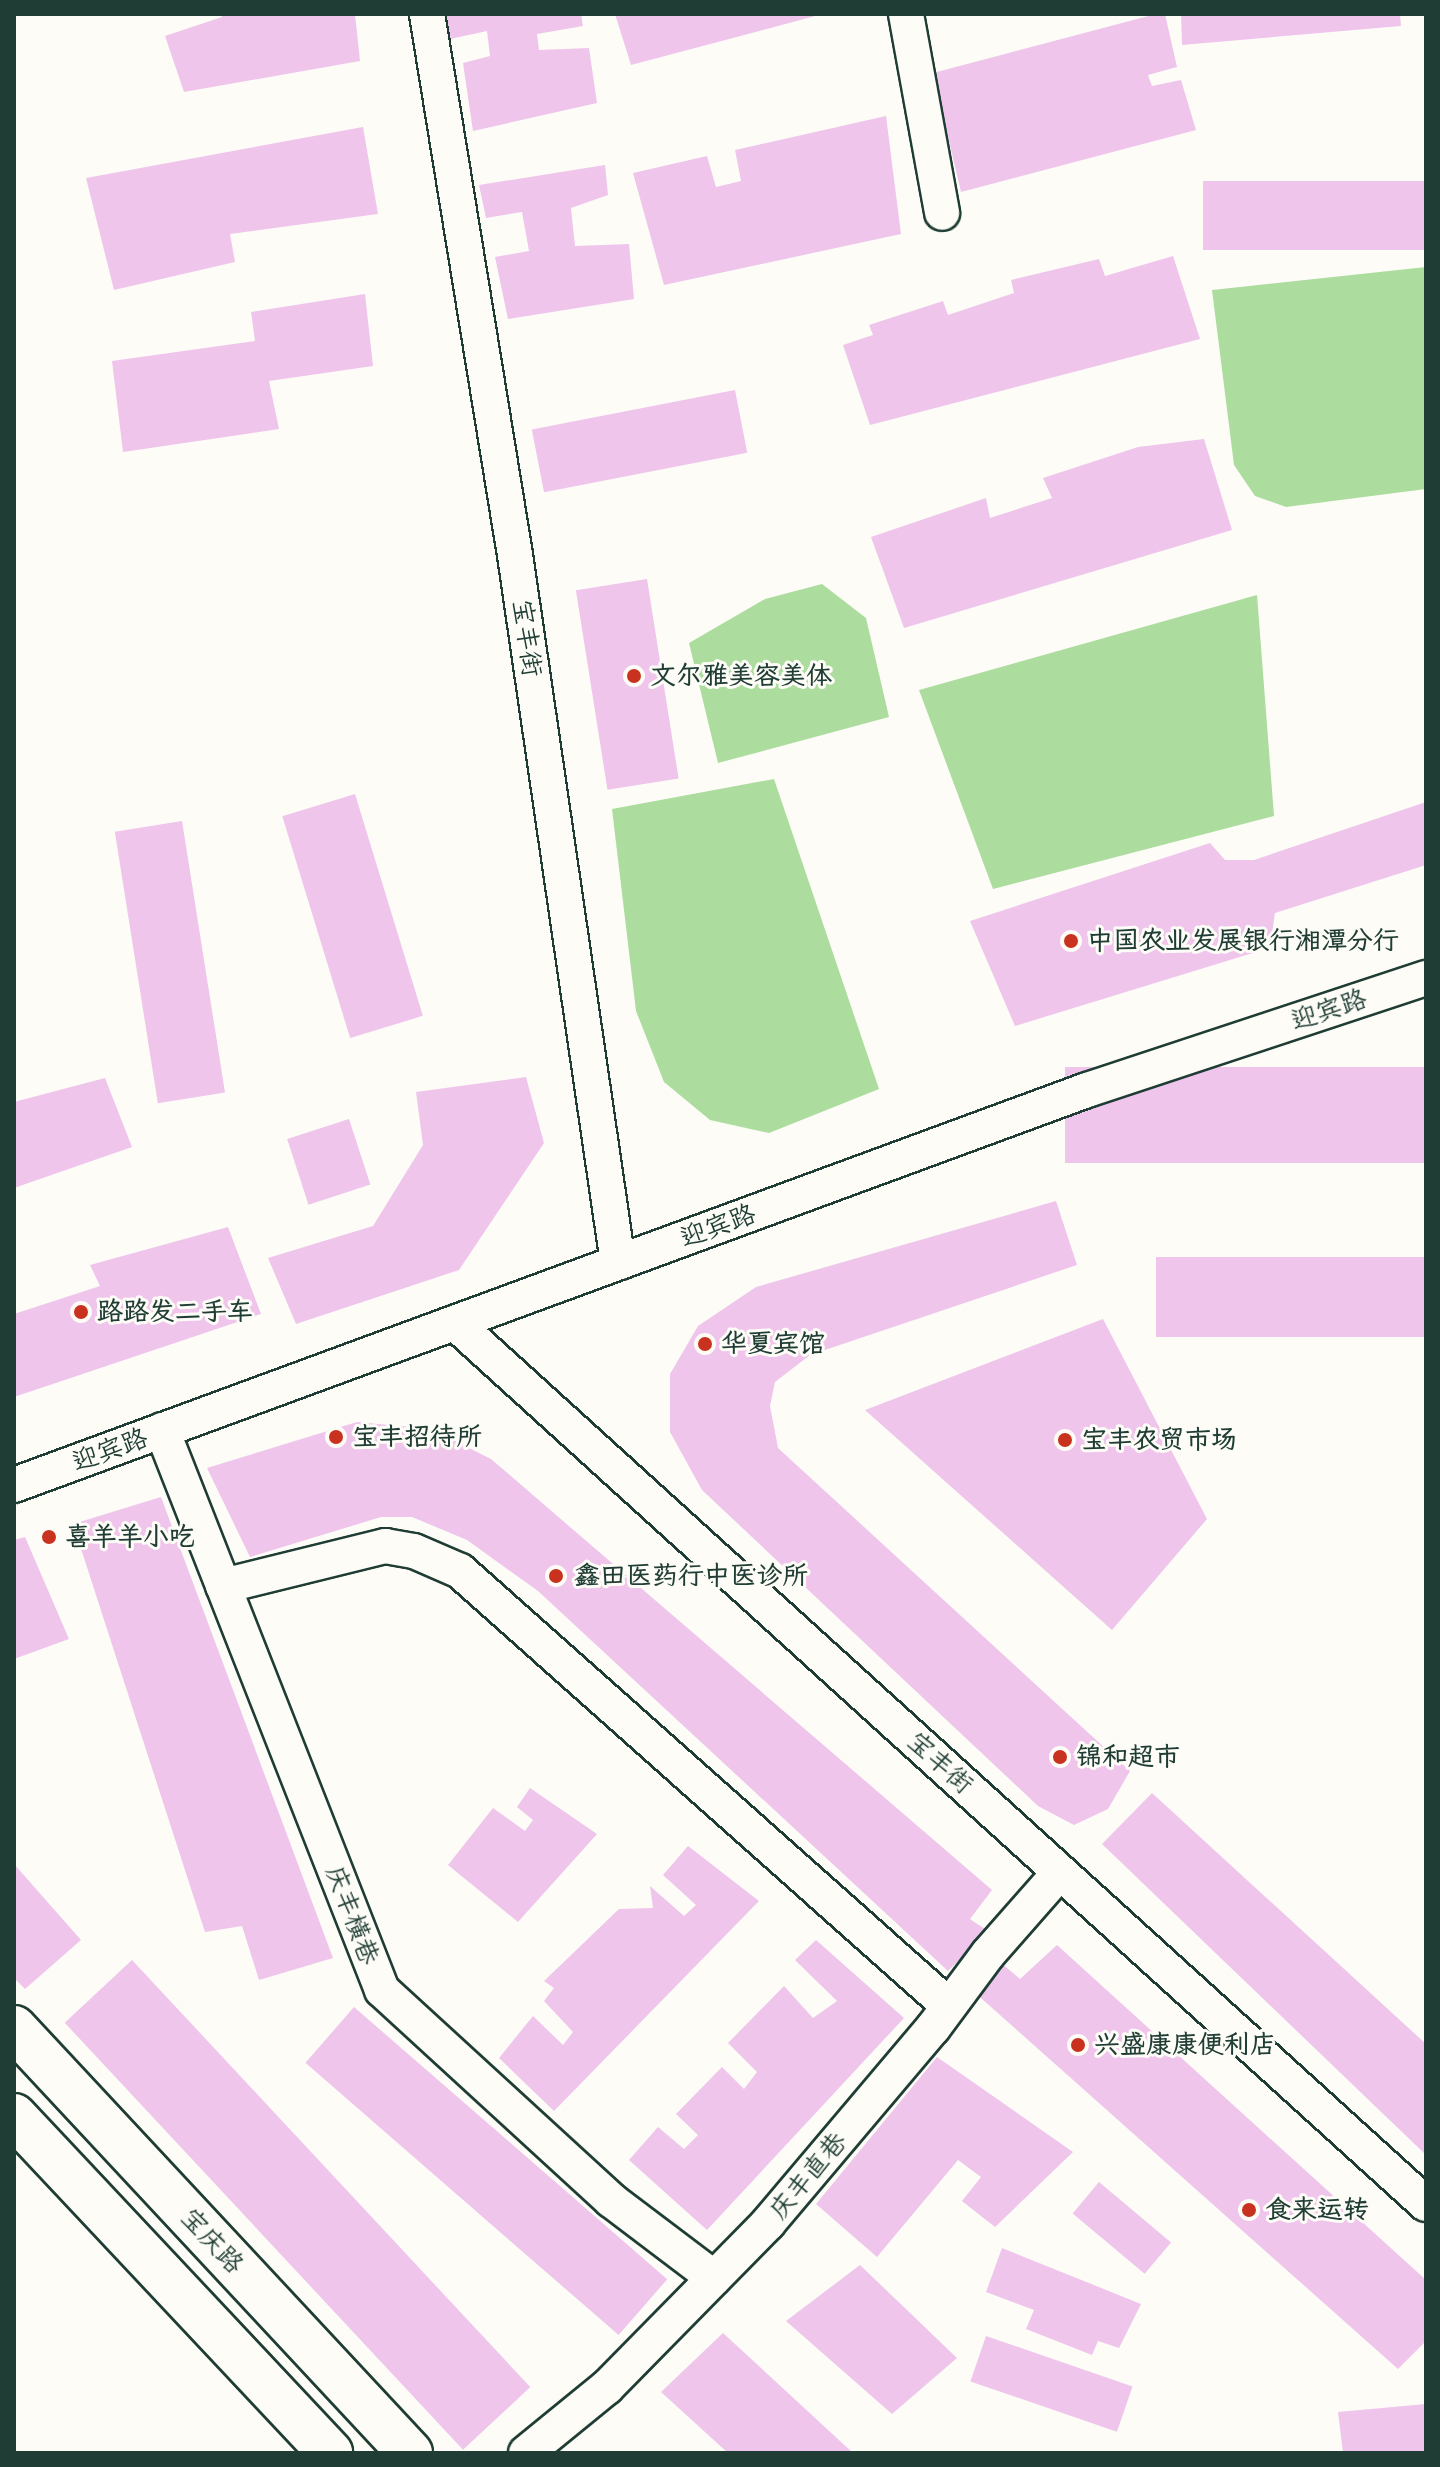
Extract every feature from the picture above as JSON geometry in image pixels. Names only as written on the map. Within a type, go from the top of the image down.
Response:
[{"type":"street","name":"宝丰街","points":[[427,14],[518,571],[618,1263]]},
{"type":"street","points":[[906,14],[942,213]]},
{"type":"street","name":"迎宾路","points":[[14,1485],[1087,1090],[1426,978]]},
{"type":"street","name":"宝丰街","points":[[455,1323],[1426,2204]]},
{"type":"street","name":"庆丰横巷","points":[[162,1430],[382,1990],[611,2200],[714,2278]]},
{"type":"street","points":[[223,1586],[385,1546],[414,1551],[460,1571],[949,2006]]},
{"type":"street","name":"庆丰直巷","points":[[526,2453],[607,2387],[768,2223],[949,2006],[988,1954],[1060,1872]]},
{"type":"street","name":"宝庆路","points":[[14,2028],[410,2453]]},
{"type":"street","points":[[14,2116],[330,2453]]},
{"type":"green space","points":[[1426,267],[1426,489],[1286,507],[1255,496],[1234,465],[1212,290]]},
{"type":"green space","points":[[822,584],[866,618],[889,717],[718,763],[689,643],[765,599]]},
{"type":"green space","points":[[1257,595],[1274,816],[993,889],[919,690]]},
{"type":"green space","points":[[774,779],[879,1089],[769,1133],[710,1120],[664,1082],[636,1011],[612,809]]},
{"type":"building","points":[[221,14],[355,14],[360,61],[184,92],[165,36],[222,17]]},
{"type":"building","points":[[446,14],[581,14],[583,26],[537,34],[539,50],[589,48],[597,103],[473,131],[463,63],[490,56],[487,31],[450,39]]},
{"type":"building","points":[[615,14],[819,14],[819,15],[631,65]]},
{"type":"building","points":[[1165,14],[1177,67],[1148,75],[1152,86],[1181,80],[1196,130],[961,192],[933,73]]},
{"type":"building","points":[[1181,14],[1400,14],[1401,26],[1182,45]]},
{"type":"building","points":[[886,116],[901,234],[664,285],[633,173],[707,156],[716,187],[741,181],[735,150]]},
{"type":"building","points":[[363,127],[378,214],[230,234],[235,262],[114,290],[86,178]]},
{"type":"building","points":[[605,165],[608,195],[571,208],[575,246],[629,244],[634,299],[508,319],[495,257],[529,251],[522,212],[486,218],[479,185]]},
{"type":"building","points":[[1203,181],[1426,181],[1426,250],[1203,250]]},
{"type":"building","points":[[1173,256],[1200,339],[870,425],[843,345],[873,335],[869,325],[943,301],[948,315],[1014,293],[1011,280],[1099,259],[1105,276]]},
{"type":"building","points":[[365,294],[373,366],[269,381],[279,429],[123,452],[112,361],[255,341],[251,312]]},
{"type":"building","points":[[735,390],[747,453],[544,492],[532,429]]},
{"type":"building","points":[[1204,439],[1232,530],[904,628],[871,537],[986,498],[990,518],[1052,498],[1043,478],[1138,447]]},
{"type":"building","points":[[647,579],[679,779],[607,790],[576,590]]},
{"type":"building","points":[[355,794],[423,1016],[350,1038],[282,816]]},
{"type":"building","points":[[1426,802],[1426,865],[1275,913],[1272,934],[1256,952],[1015,1026],[970,921],[1210,843],[1225,860],[1254,860]]},
{"type":"building","points":[[182,821],[225,1093],[158,1103],[115,832]]},
{"type":"building","points":[[1065,1067],[1426,1067],[1426,1163],[1065,1163]]},
{"type":"building","points":[[526,1077],[544,1143],[459,1270],[296,1324],[268,1258],[373,1226],[423,1145],[416,1092]]},
{"type":"building","points":[[105,1078],[132,1147],[14,1188],[14,1102]]},
{"type":"building","points":[[349,1119],[370,1185],[309,1205],[287,1139]]},
{"type":"building","points":[[1056,1201],[1077,1265],[810,1355],[775,1382],[770,1406],[778,1448],[1130,1771],[1108,1809],[1074,1825],[1038,1806],[702,1490],[670,1432],[670,1374],[698,1326],[756,1287]]},
{"type":"building","points":[[228,1227],[261,1314],[14,1397],[14,1314],[100,1286],[90,1265]]},
{"type":"building","points":[[1156,1257],[1426,1257],[1426,1337],[1156,1337]]},
{"type":"building","points":[[1103,1319],[1207,1519],[1112,1630],[865,1410]]},
{"type":"building","points":[[357,1422],[410,1427],[453,1440],[491,1459],[992,1890],[970,1919],[988,1931],[948,1971],[538,1591],[467,1540],[412,1517],[381,1517],[250,1557],[207,1468]]},
{"type":"building","points":[[161,1497],[333,1958],[259,1980],[242,1926],[205,1932],[73,1524]]},
{"type":"building","points":[[25,1537],[69,1639],[14,1659],[14,1540]]},
{"type":"building","points":[[530,1788],[597,1834],[518,1922],[448,1865],[493,1808],[525,1831],[533,1820],[517,1807]]},
{"type":"building","points":[[1152,1793],[1426,2044],[1426,2155],[1102,1844]]},
{"type":"building","points":[[688,1846],[759,1901],[554,2111],[499,2058],[533,2016],[563,2045],[573,2032],[544,2001],[554,1988],[544,1981],[619,1909],[653,1908],[650,1886],[684,1916],[696,1905],[663,1875]]},
{"type":"building","points":[[14,1864],[81,1940],[25,1989],[14,1978]]},
{"type":"building","points":[[816,1940],[904,2018],[707,2230],[629,2160],[658,2127],[684,2149],[698,2135],[676,2114],[722,2067],[744,2089],[757,2072],[728,2043],[784,1986],[813,2018],[837,2001],[795,1960]]},
{"type":"building","points":[[1057,1945],[1426,2280],[1426,2341],[1398,2369],[973,1991],[1000,1962],[1020,1979]]},
{"type":"building","points":[[132,1960],[530,2387],[463,2450],[65,2023]]},
{"type":"building","points":[[354,2007],[667,2279],[619,2335],[305,2063]]},
{"type":"building","points":[[937,2057],[1073,2152],[995,2227],[962,2201],[981,2177],[958,2160],[877,2257],[816,2204]]},
{"type":"building","points":[[1099,2182],[1171,2242],[1145,2274],[1073,2213]]},
{"type":"building","points":[[1002,2248],[1141,2304],[1119,2348],[1098,2341],[1092,2355],[1026,2329],[1034,2310],[986,2292]]},
{"type":"building","points":[[860,2265],[957,2358],[892,2414],[786,2321]]},
{"type":"building","points":[[723,2333],[853,2453],[728,2453],[661,2392]]},
{"type":"building","points":[[986,2336],[1133,2386],[1117,2432],[970,2381]]},
{"type":"building","points":[[1426,2404],[1426,2453],[1343,2453],[1338,2412]]},
{"type":"place","name":"文尔雅美容美体","points":[[634,676]]},
{"type":"place","name":"中国农业发展银行湘潭分行","points":[[1071,941]]},
{"type":"place","name":"路路发二手车","points":[[81,1312]]},
{"type":"place","name":"华夏宾馆","points":[[705,1344]]},
{"type":"place","name":"宝丰招待所","points":[[336,1437]]},
{"type":"place","name":"宝丰农贸市场","points":[[1065,1440]]},
{"type":"place","name":"喜羊羊小吃","points":[[49,1537]]},
{"type":"place","name":"鑫田医药行中医诊所","points":[[556,1576]]},
{"type":"place","name":"锦和超市","points":[[1060,1757]]},
{"type":"place","name":"兴盛康康便利店","points":[[1078,2045]]},
{"type":"place","name":"食来运转","points":[[1249,2210]]}]
